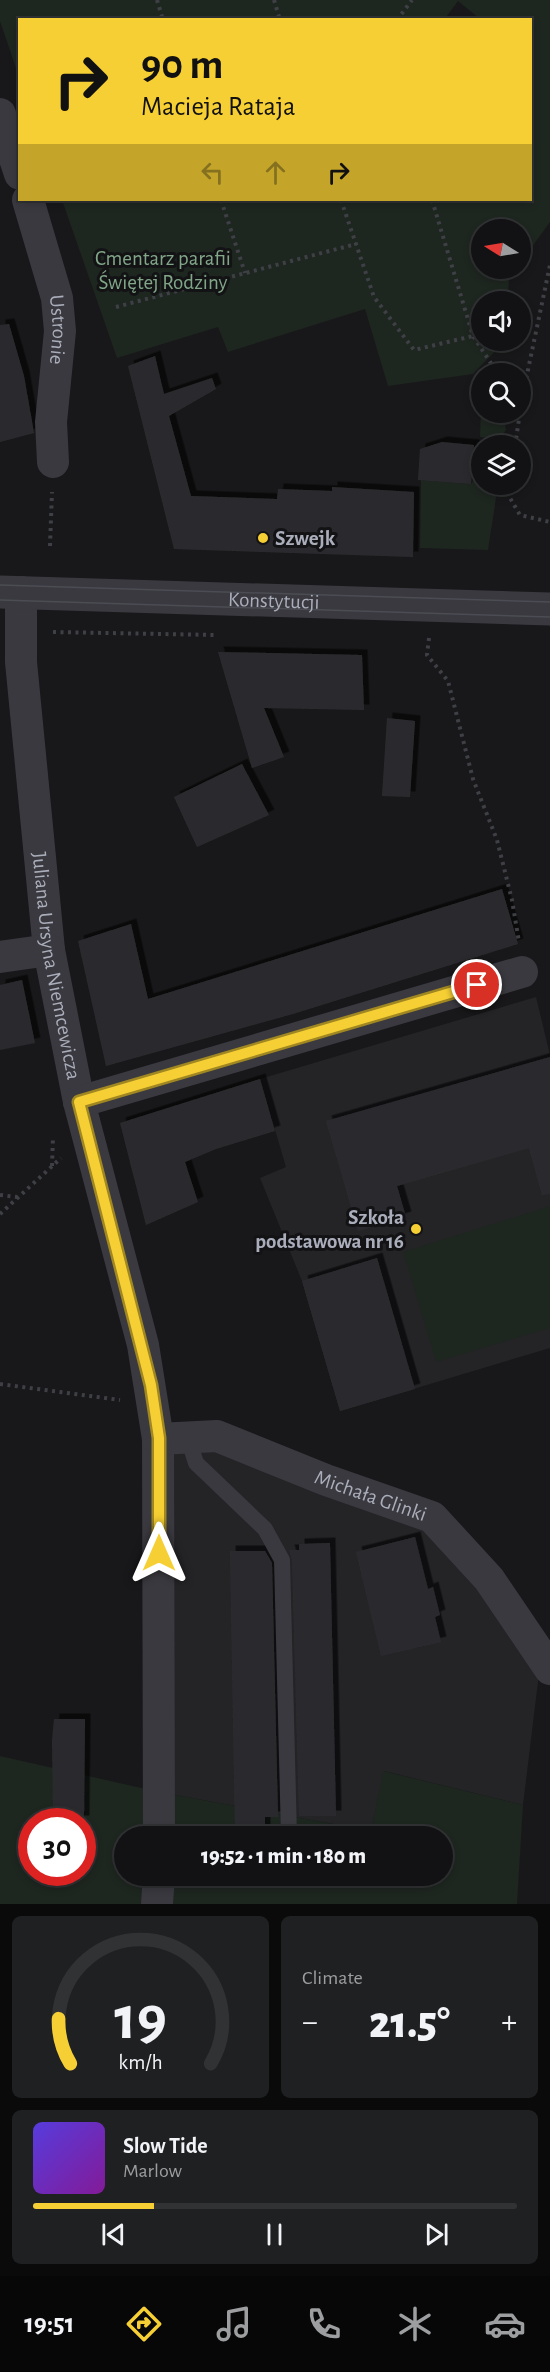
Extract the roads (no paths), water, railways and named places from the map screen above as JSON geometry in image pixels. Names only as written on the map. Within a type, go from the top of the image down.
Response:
[{"type":"street","points":[[0,114],[18,168]]},
{"type":"street","name":"Ustronie","points":[[28,201],[49,263],[57,298],[60,331],[51,422],[53,462]]},
{"type":"street","name":"Konstytucji","points":[[10,592],[550,609]]},
{"type":"street","name":"Juliana Ursyna Niemcewicza","points":[[10,592],[21,662],[49,950],[79,1102],[143,1345],[173,1438],[159,1826]]},
{"type":"street","points":[[0,957],[49,950]]},
{"type":"street","points":[[79,1102],[522,972]]},
{"type":"street","name":"Michała Glinki","points":[[173,1438],[217,1436],[326,1480],[432,1517],[489,1579],[550,1669]]},
{"type":"street","points":[[157,1904],[158,1886]]},
{"type":"lane","points":[[173,1438],[265,1529],[282,1560],[289,1826]]},
{"type":"tram line","points":[[0,585],[550,602]]},
{"type":"tram line","points":[[0,600],[550,617]]},
{"type":"place","name":"Szwejk","points":[[263,538]]},
{"type":"place","name":"Szkoła podstawowa nr 16","points":[[416,1229]]},
{"type":"park label","name":"Cmentarz parafii Świętej Rodziny","points":[[163,270]]}]
